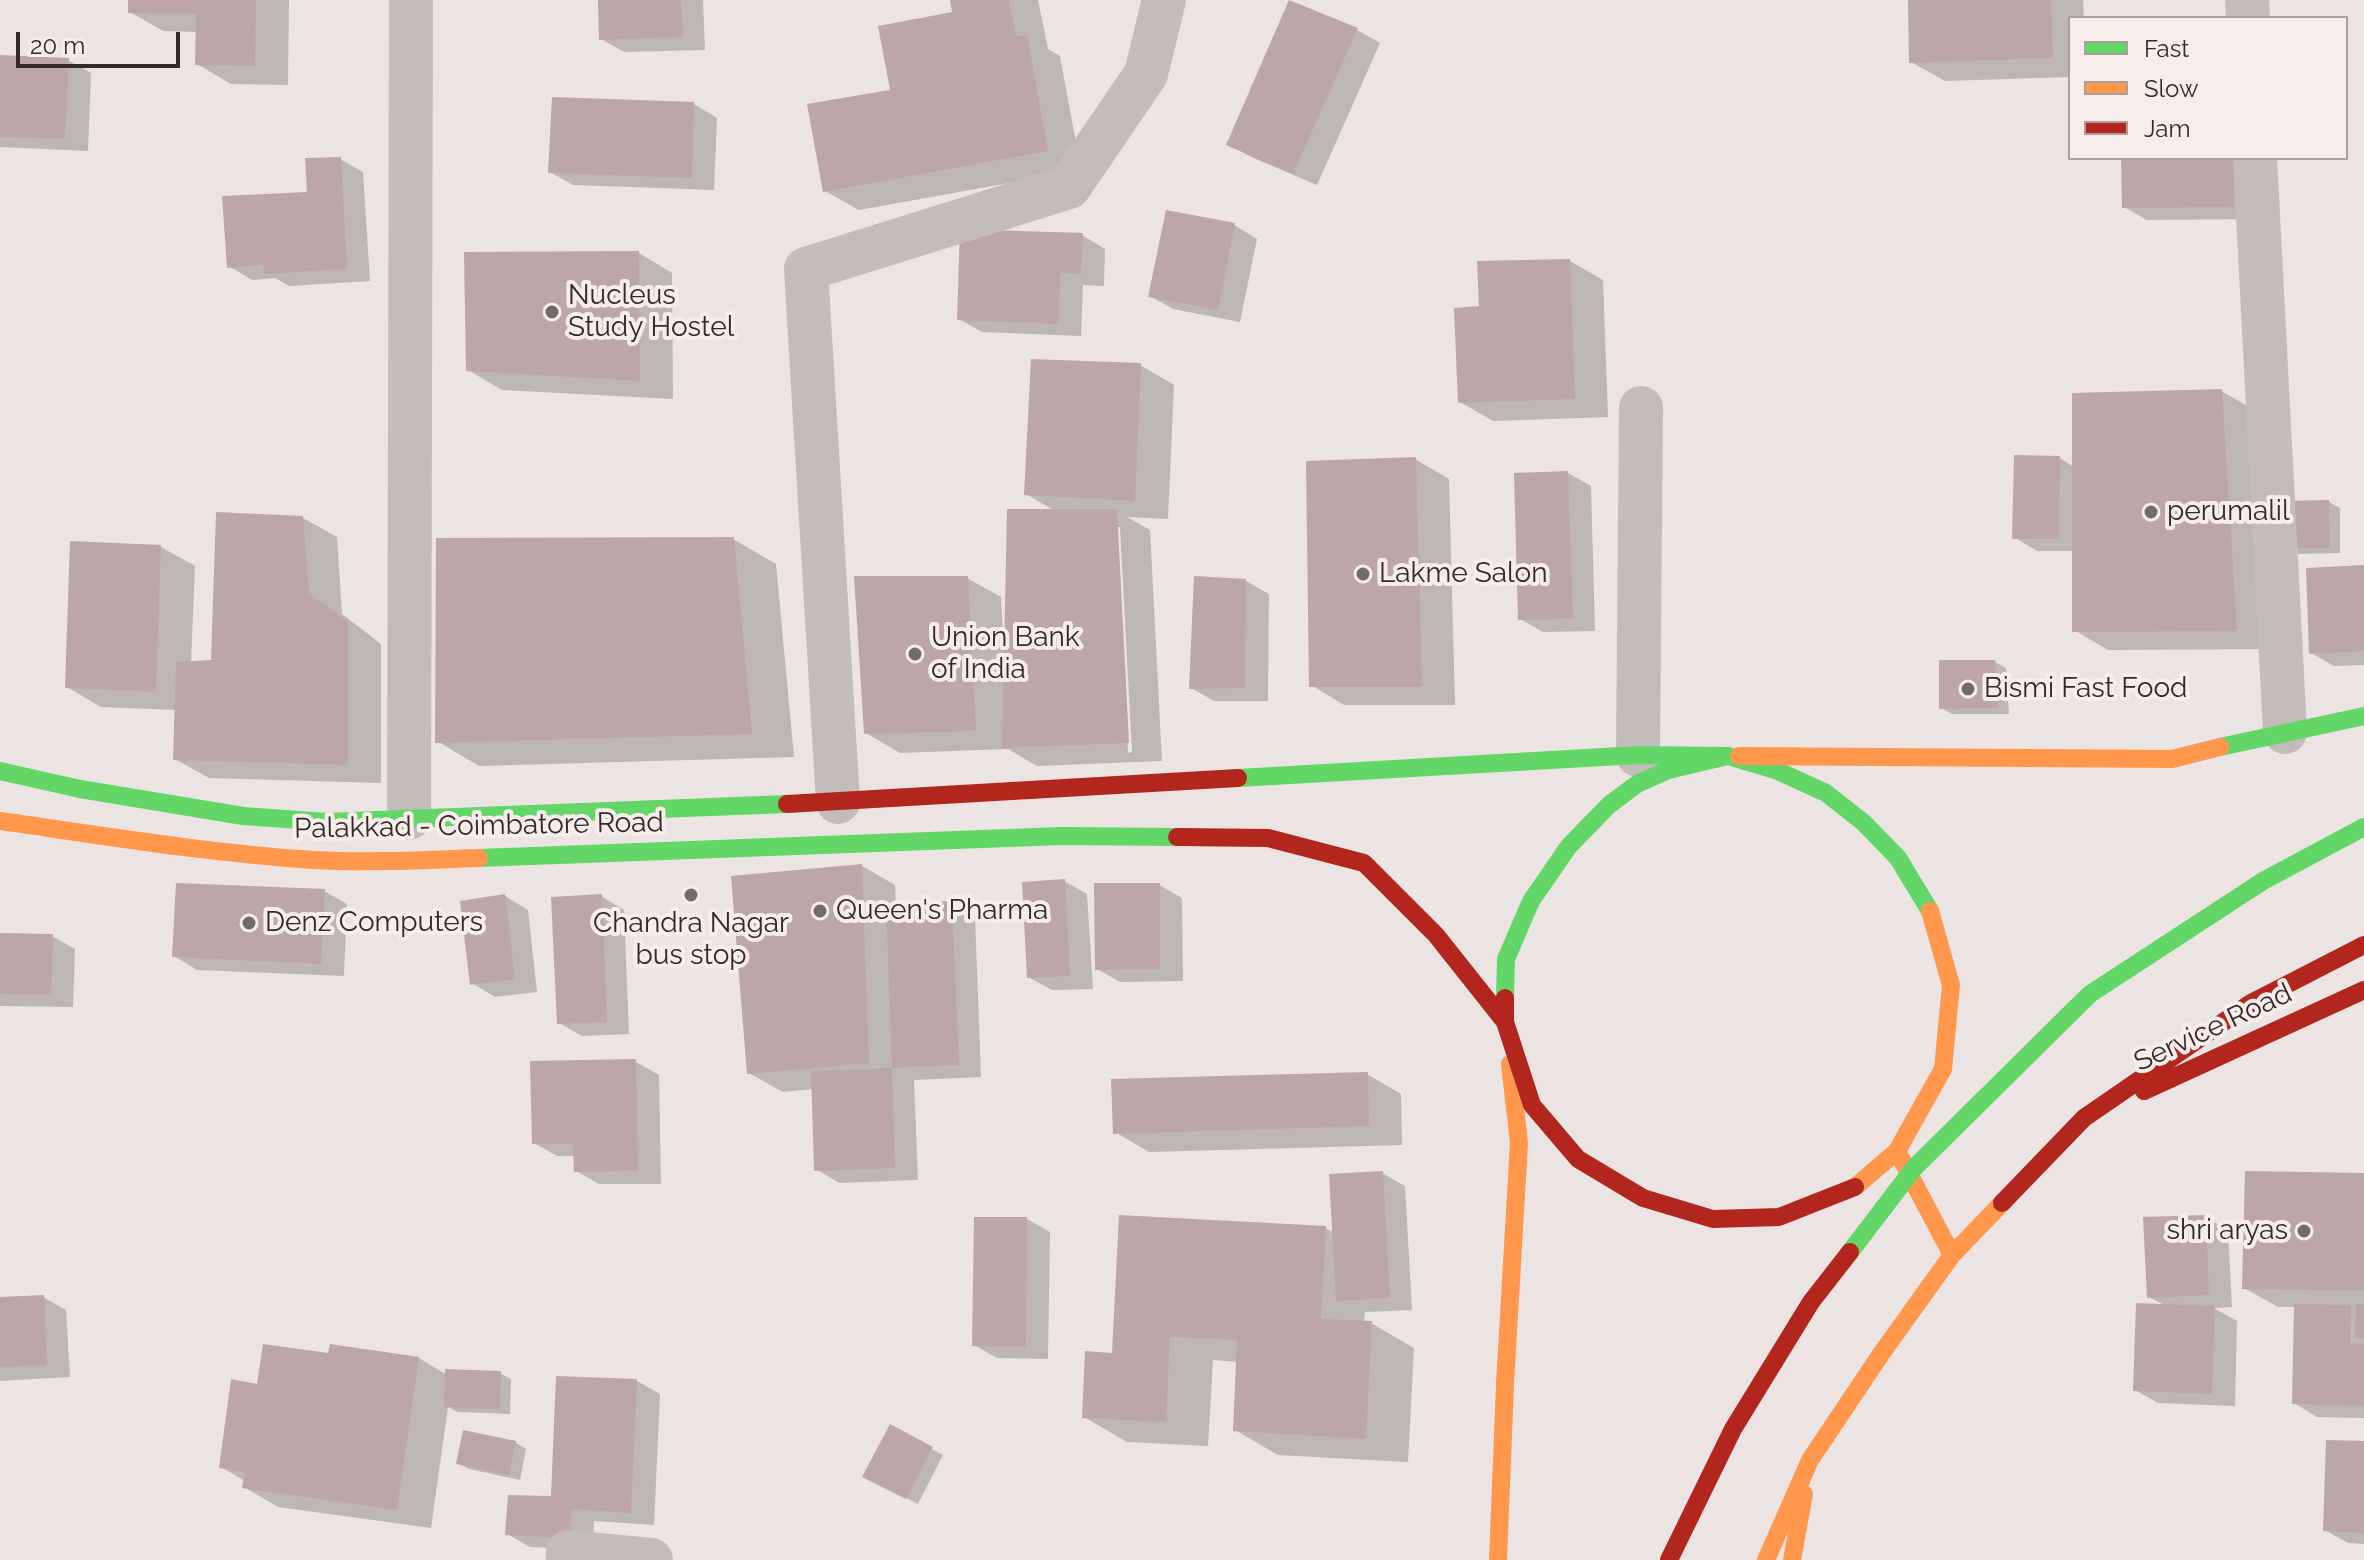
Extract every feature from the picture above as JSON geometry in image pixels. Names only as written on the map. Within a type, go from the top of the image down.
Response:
[{"type":"main road","points":[[1498,1560],[1519,1143],[1505,1022],[1506,959],[1531,901],[1569,846],[1609,805],[1637,784],[1668,770],[1728,756],[2172,759],[2364,716]]},
{"type":"main road","name":"Palakkad - Coimbatore Road","points":[[0,771],[80,789],[243,816],[326,822],[838,802],[1638,755],[1728,756]]},
{"type":"main road","points":[[1505,1022],[1532,1105],[1578,1159],[1643,1198],[1713,1219],[1779,1217],[1857,1186],[1897,1151],[1943,1069],[1951,985],[1931,913],[1898,858],[1864,823],[1826,793],[1778,771],[1728,756]]},
{"type":"main road","name":"Palakkad - Coimbatore Road","points":[[0,821],[208,851],[317,860],[425,860],[1061,836],[1268,838],[1364,863],[1436,935],[1505,1022]]},
{"type":"main road","points":[[1669,1560],[1733,1429],[1811,1302],[1914,1168],[2090,994],[2263,881],[2364,827]]},
{"type":"main road","points":[[1766,1560],[1810,1460],[1952,1255],[2084,1118],[2251,1003],[2364,945]]},
{"type":"main road","name":"Service Road","points":[[2084,1118],[2364,990]]},
{"type":"main road","points":[[1897,1151],[1952,1255]]},
{"type":"main road","points":[[1792,1560],[1810,1460]]},
{"type":"street","points":[[409,818],[411,0]]},
{"type":"street","points":[[838,802],[806,269],[1069,187],[1146,74],[1164,0]]},
{"type":"street","points":[[2255,160],[2285,732]]},
{"type":"street","points":[[1638,755],[1641,408]]},
{"type":"street","points":[[568,1560],[568,1552],[651,1560]]},
{"type":"building","points":[[128,0],[256,0],[255,66],[195,65],[196,14],[128,13]]},
{"type":"building","points":[[598,0],[681,0],[683,37],[599,40]]},
{"type":"building","points":[[950,0],[1009,0],[1016,37],[1027,35],[1048,151],[823,192],[807,104],[890,90],[878,26],[952,12]]},
{"type":"building","points":[[1289,0],[1358,28],[1293,174],[1226,145]]},
{"type":"building","points":[[1908,0],[2051,0],[2053,58],[1909,63]]},
{"type":"building","points":[[0,55],[69,58],[65,139],[0,137]]},
{"type":"building","points":[[552,97],[694,102],[692,178],[548,173]]},
{"type":"building","points":[[341,157],[347,269],[264,274],[263,265],[227,268],[222,196],[307,192],[305,158]]},
{"type":"building","points":[[2121,160],[2234,160],[2234,207],[2122,208]]},
{"type":"building","points":[[1166,210],[1235,223],[1218,310],[1148,297]]},
{"type":"building","points":[[960,229],[1083,233],[1081,274],[1060,273],[1059,324],[957,320]]},
{"type":"building","name":"Nucleus Study Hostel","points":[[639,251],[640,381],[466,371],[464,252]]},
{"type":"building","points":[[1570,259],[1575,399],[1458,403],[1454,308],[1479,306],[1477,261]]},
{"type":"building","points":[[1031,359],[1141,363],[1135,501],[1024,495]]},
{"type":"building","name":"perumalil","points":[[2222,389],[2237,631],[2072,632],[2072,393]]},
{"type":"building","points":[[2014,455],[2060,456],[2059,539],[2012,539]]},
{"type":"building","name":"Lakme Salon","points":[[1416,457],[1422,687],[1309,687],[1306,461]]},
{"type":"building","points":[[1568,471],[1573,619],[1518,620],[1514,473]]},
{"type":"building","points":[[2329,500],[2330,548],[2284,548],[2284,501]]},
{"type":"building","points":[[1007,509],[1117,509],[1129,743],[1002,748]]},
{"type":"building","points":[[216,512],[303,516],[309,593],[348,622],[348,765],[173,760],[176,662],[211,660]]},
{"type":"building","points":[[734,537],[752,734],[435,743],[436,538]]},
{"type":"building","points":[[70,541],[161,545],[156,692],[65,688]]},
{"type":"building","points":[[2364,565],[2364,651],[2309,654],[2306,568]]},
{"type":"building","name":"Union Bank of India","points":[[854,576],[968,576],[976,731],[864,734]]},
{"type":"building","points":[[1194,576],[1246,579],[1245,688],[1189,689]]},
{"type":"building","points":[[1939,660],[1995,660],[1999,708],[1939,709]]},
{"type":"building","points":[[862,864],[869,1063],[747,1074],[731,876]]},
{"type":"building","points":[[1065,879],[1070,976],[1027,978],[1022,882]]},
{"type":"building","name":"Denz Computers","points":[[176,883],[325,889],[321,964],[172,957]]},
{"type":"building","points":[[1094,883],[1160,883],[1160,969],[1095,970]]},
{"type":"building","points":[[505,894],[515,979],[470,985],[460,901]]},
{"type":"building","points":[[602,894],[607,1022],[557,1024],[551,897]]},
{"type":"building","points":[[952,901],[959,1065],[892,1068],[886,903]]},
{"type":"building","points":[[0,933],[53,934],[51,995],[0,994]]},
{"type":"building","points":[[636,1059],[638,1171],[574,1172],[573,1144],[532,1144],[530,1061]]},
{"type":"building","points":[[892,1068],[895,1168],[814,1171],[811,1071]]},
{"type":"building","points":[[1368,1072],[1369,1126],[1113,1134],[1111,1079]]},
{"type":"building","points":[[1383,1171],[1390,1298],[1336,1301],[1329,1174]]},
{"type":"building","name":"shri aryas","points":[[2245,1171],[2364,1173],[2364,1291],[2242,1289]]},
{"type":"building","points":[[1119,1215],[1326,1226],[1321,1319],[1372,1321],[1366,1439],[1233,1431],[1237,1340],[1170,1337],[1166,1422],[1082,1418],[1085,1351],[1112,1353]]},
{"type":"building","points":[[2206,1215],[2209,1295],[2147,1298],[2143,1217]]},
{"type":"building","points":[[974,1217],[1027,1217],[1026,1347],[972,1346]]},
{"type":"building","points":[[44,1295],[47,1365],[0,1367],[0,1297]]},
{"type":"building","points":[[2136,1303],[2215,1306],[2212,1394],[2133,1391]]},
{"type":"building","points":[[2294,1304],[2351,1305],[2350,1344],[2364,1344],[2364,1406],[2292,1404]]},
{"type":"building","points":[[2356,1304],[2364,1304],[2364,1339],[2355,1338]]},
{"type":"building","points":[[263,1344],[328,1353],[330,1344],[419,1357],[397,1510],[242,1488],[245,1472],[219,1468],[231,1379],[257,1384]]},
{"type":"building","points":[[445,1369],[501,1371],[500,1409],[444,1407]]},
{"type":"building","points":[[556,1376],[637,1379],[631,1513],[571,1509],[570,1538],[505,1535],[508,1495],[551,1496]]},
{"type":"building","points":[[890,1424],[933,1447],[906,1499],[862,1477]]},
{"type":"building","points":[[463,1430],[516,1441],[509,1475],[456,1464]]},
{"type":"building","points":[[2326,1440],[2364,1441],[2364,1533],[2323,1531]]},
{"type":"traffic: fast","points":[[2220,747],[2364,716]]},
{"type":"traffic: fast","points":[[1238,778],[1638,755],[1728,756],[1778,771],[1826,793],[1864,823],[1898,858],[1930,911]]},
{"type":"traffic: fast","points":[[1505,998],[1506,959],[1531,901],[1569,846],[1609,805],[1637,784],[1668,770],[1728,756]]},
{"type":"traffic: fast","points":[[0,771],[80,789],[243,816],[326,822],[787,804]]},
{"type":"traffic: fast","points":[[1850,1252],[1914,1168],[2090,994],[2263,881],[2364,827]]},
{"type":"traffic: fast","points":[[479,858],[1061,836],[1177,837]]},
{"type":"traffic: slow","points":[[1739,756],[2172,759],[2220,747]]},
{"type":"traffic: slow","points":[[0,821],[275,857],[376,861],[479,858]]},
{"type":"traffic: slow","points":[[1855,1187],[1897,1151],[1943,1069],[1951,985],[1930,911]]},
{"type":"traffic: slow","points":[[1498,1560],[1519,1143],[1510,1064]]},
{"type":"traffic: slow","points":[[1897,1151],[1952,1255]]},
{"type":"traffic: slow","points":[[1766,1560],[1810,1460],[1952,1255],[2002,1203]]},
{"type":"traffic: slow","points":[[1792,1560],[1804,1494]]},
{"type":"traffic: jam","points":[[787,804],[1238,778]]},
{"type":"traffic: jam","points":[[1177,837],[1268,838],[1364,863],[1436,935],[1505,1022]]},
{"type":"traffic: jam","points":[[2002,1203],[2084,1118],[2251,1003],[2364,945]]},
{"type":"traffic: jam","points":[[2144,1091],[2364,990]]},
{"type":"traffic: jam","points":[[1505,998],[1505,1022],[1532,1105],[1578,1159],[1643,1198],[1713,1219],[1779,1217],[1855,1187]]},
{"type":"traffic: jam","points":[[1669,1560],[1733,1429],[1811,1302],[1850,1252]]},
{"type":"place","name":"Nucleus Study Hostel","points":[[552,312]]},
{"type":"place","name":"perumalil","points":[[2151,512]]},
{"type":"place","name":"Lakme Salon","points":[[1363,574]]},
{"type":"place","name":"Union Bank of India","points":[[915,654]]},
{"type":"place","name":"Bismi Fast Food","points":[[1968,689]]},
{"type":"place","name":"Chandra Nagar bus stop","points":[[691,895]]},
{"type":"place","name":"Queen's Pharma","points":[[820,911]]},
{"type":"place","name":"Denz Computers","points":[[249,923]]},
{"type":"place","name":"shri aryas","points":[[2304,1231]]}]
